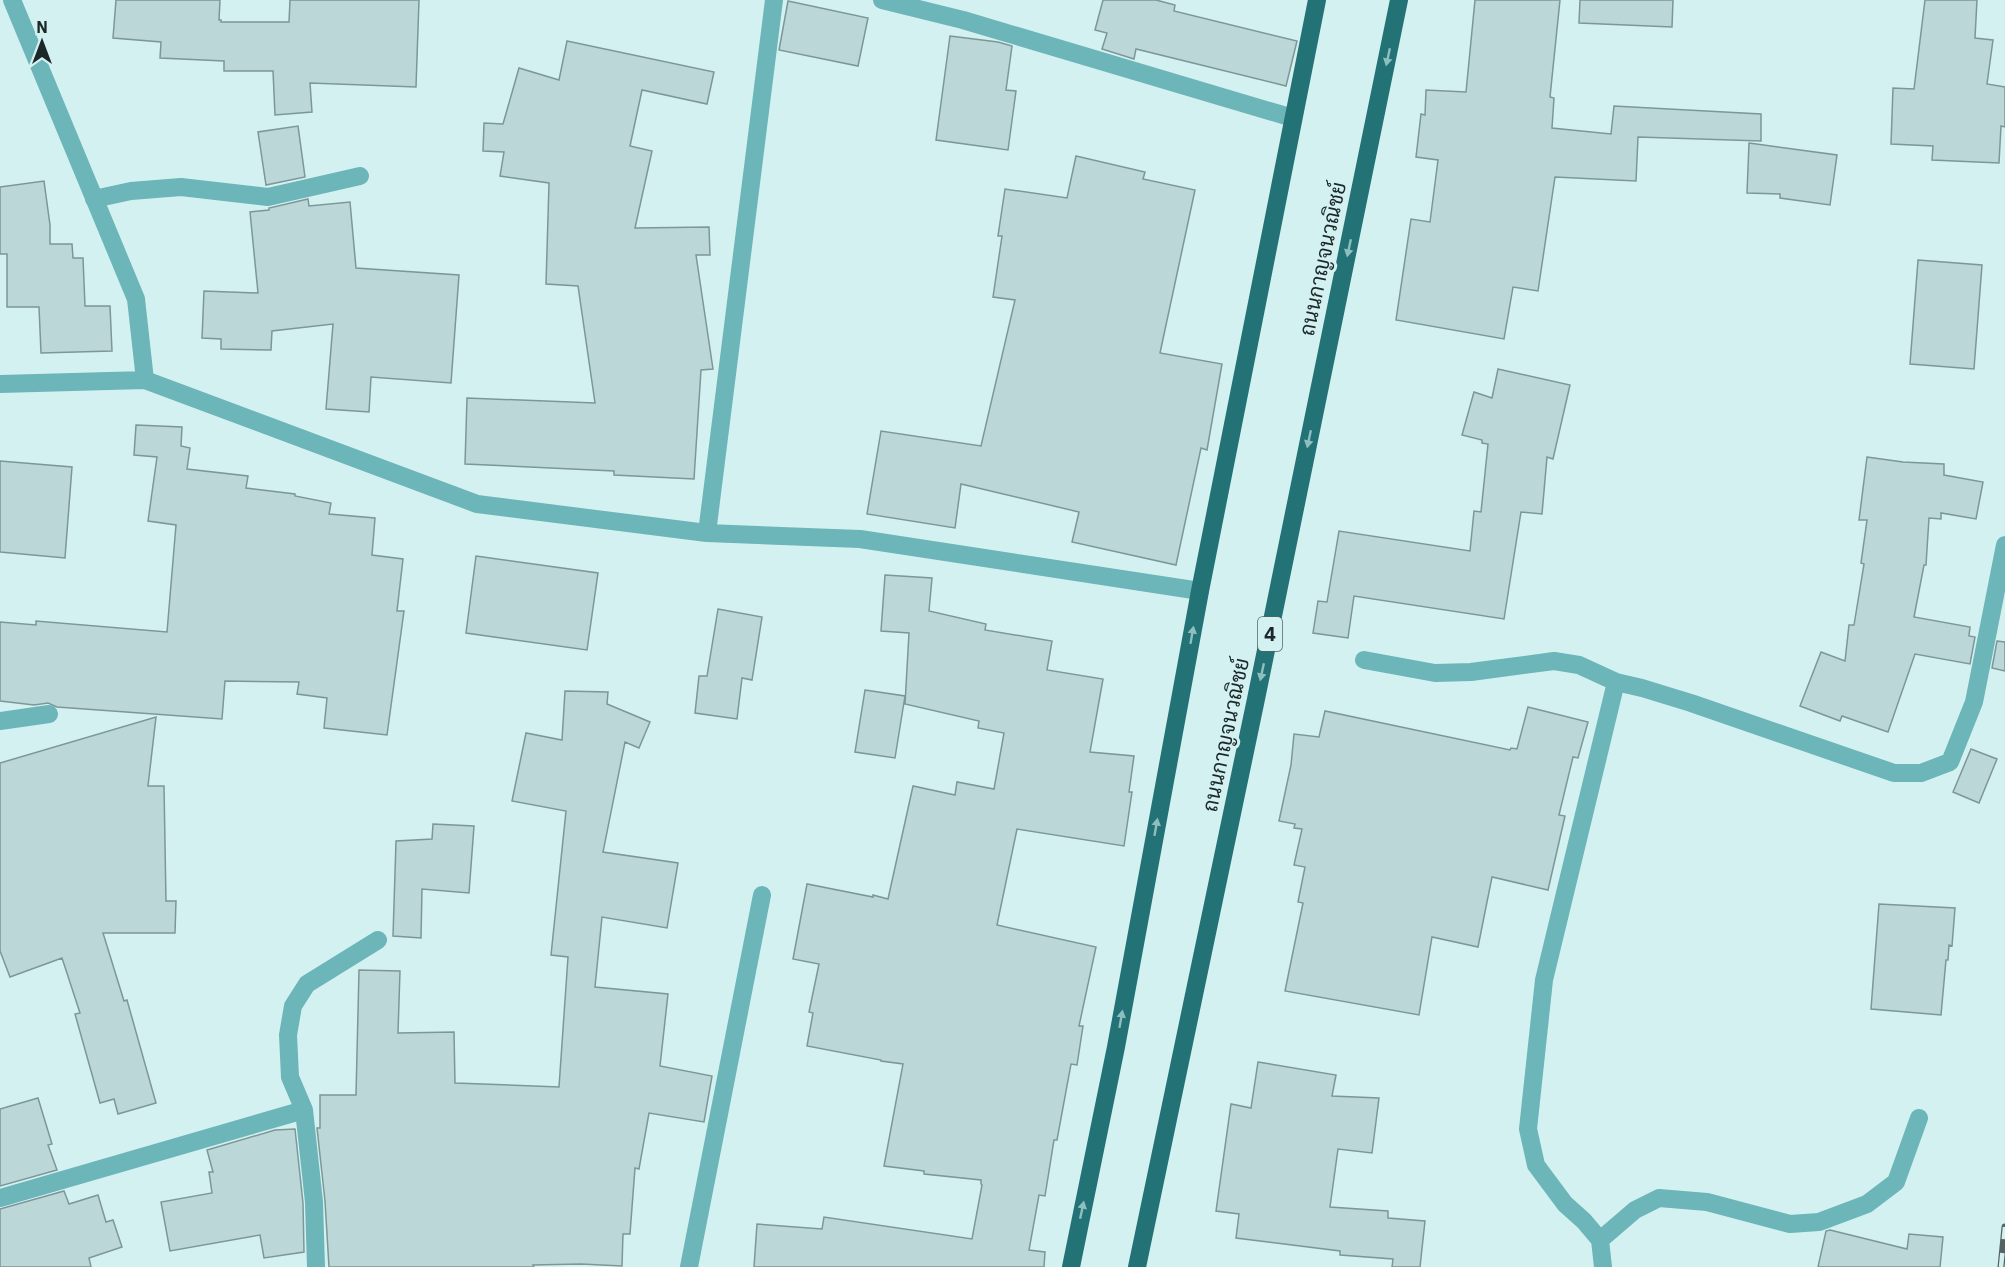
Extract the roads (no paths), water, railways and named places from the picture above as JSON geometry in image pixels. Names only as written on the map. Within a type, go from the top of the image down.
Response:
[{"type":"highway","points":[[1071,1267],[1116,1047],[1200,591],[1317,0]]},
{"type":"highway","name":"ถนนกาญจนวณิชย์","points":[[1137,1267],[1400,0]]},
{"type":"street","points":[[12,0],[136,299],[145,380]]},
{"type":"street","points":[[707,533],[774,0]]},
{"type":"street","points":[[882,0],[963,20],[1293,118]]},
{"type":"street","points":[[94,199],[131,191],[181,187],[268,197],[360,176]]},
{"type":"street","points":[[0,384],[145,380],[477,504],[707,533],[860,538],[1200,591]]},
{"type":"street","points":[[1364,660],[1434,673],[1471,672],[1554,661],[1579,665],[1616,682],[1690,703],[1894,773],[1921,773],[1950,762],[1974,702],[2005,545]]},
{"type":"street","points":[[1603,1267],[1600,1240],[1565,1204],[1536,1165],[1528,1129],[1544,980],[1616,682]]},
{"type":"street","points":[[0,721],[49,714]]},
{"type":"street","points":[[689,1267],[762,896]]},
{"type":"street","points":[[316,1267],[314,1202],[303,1110],[290,1077],[288,1035],[293,1006],[307,984],[378,940]]},
{"type":"street","points":[[0,1198],[303,1110]]},
{"type":"street","points":[[1600,1240],[1635,1210],[1659,1198],[1707,1202],[1790,1224],[1819,1222],[1867,1204],[1896,1182],[1919,1118]]},
{"type":"railway","points":[[2001,1267],[2005,1227]]}]
